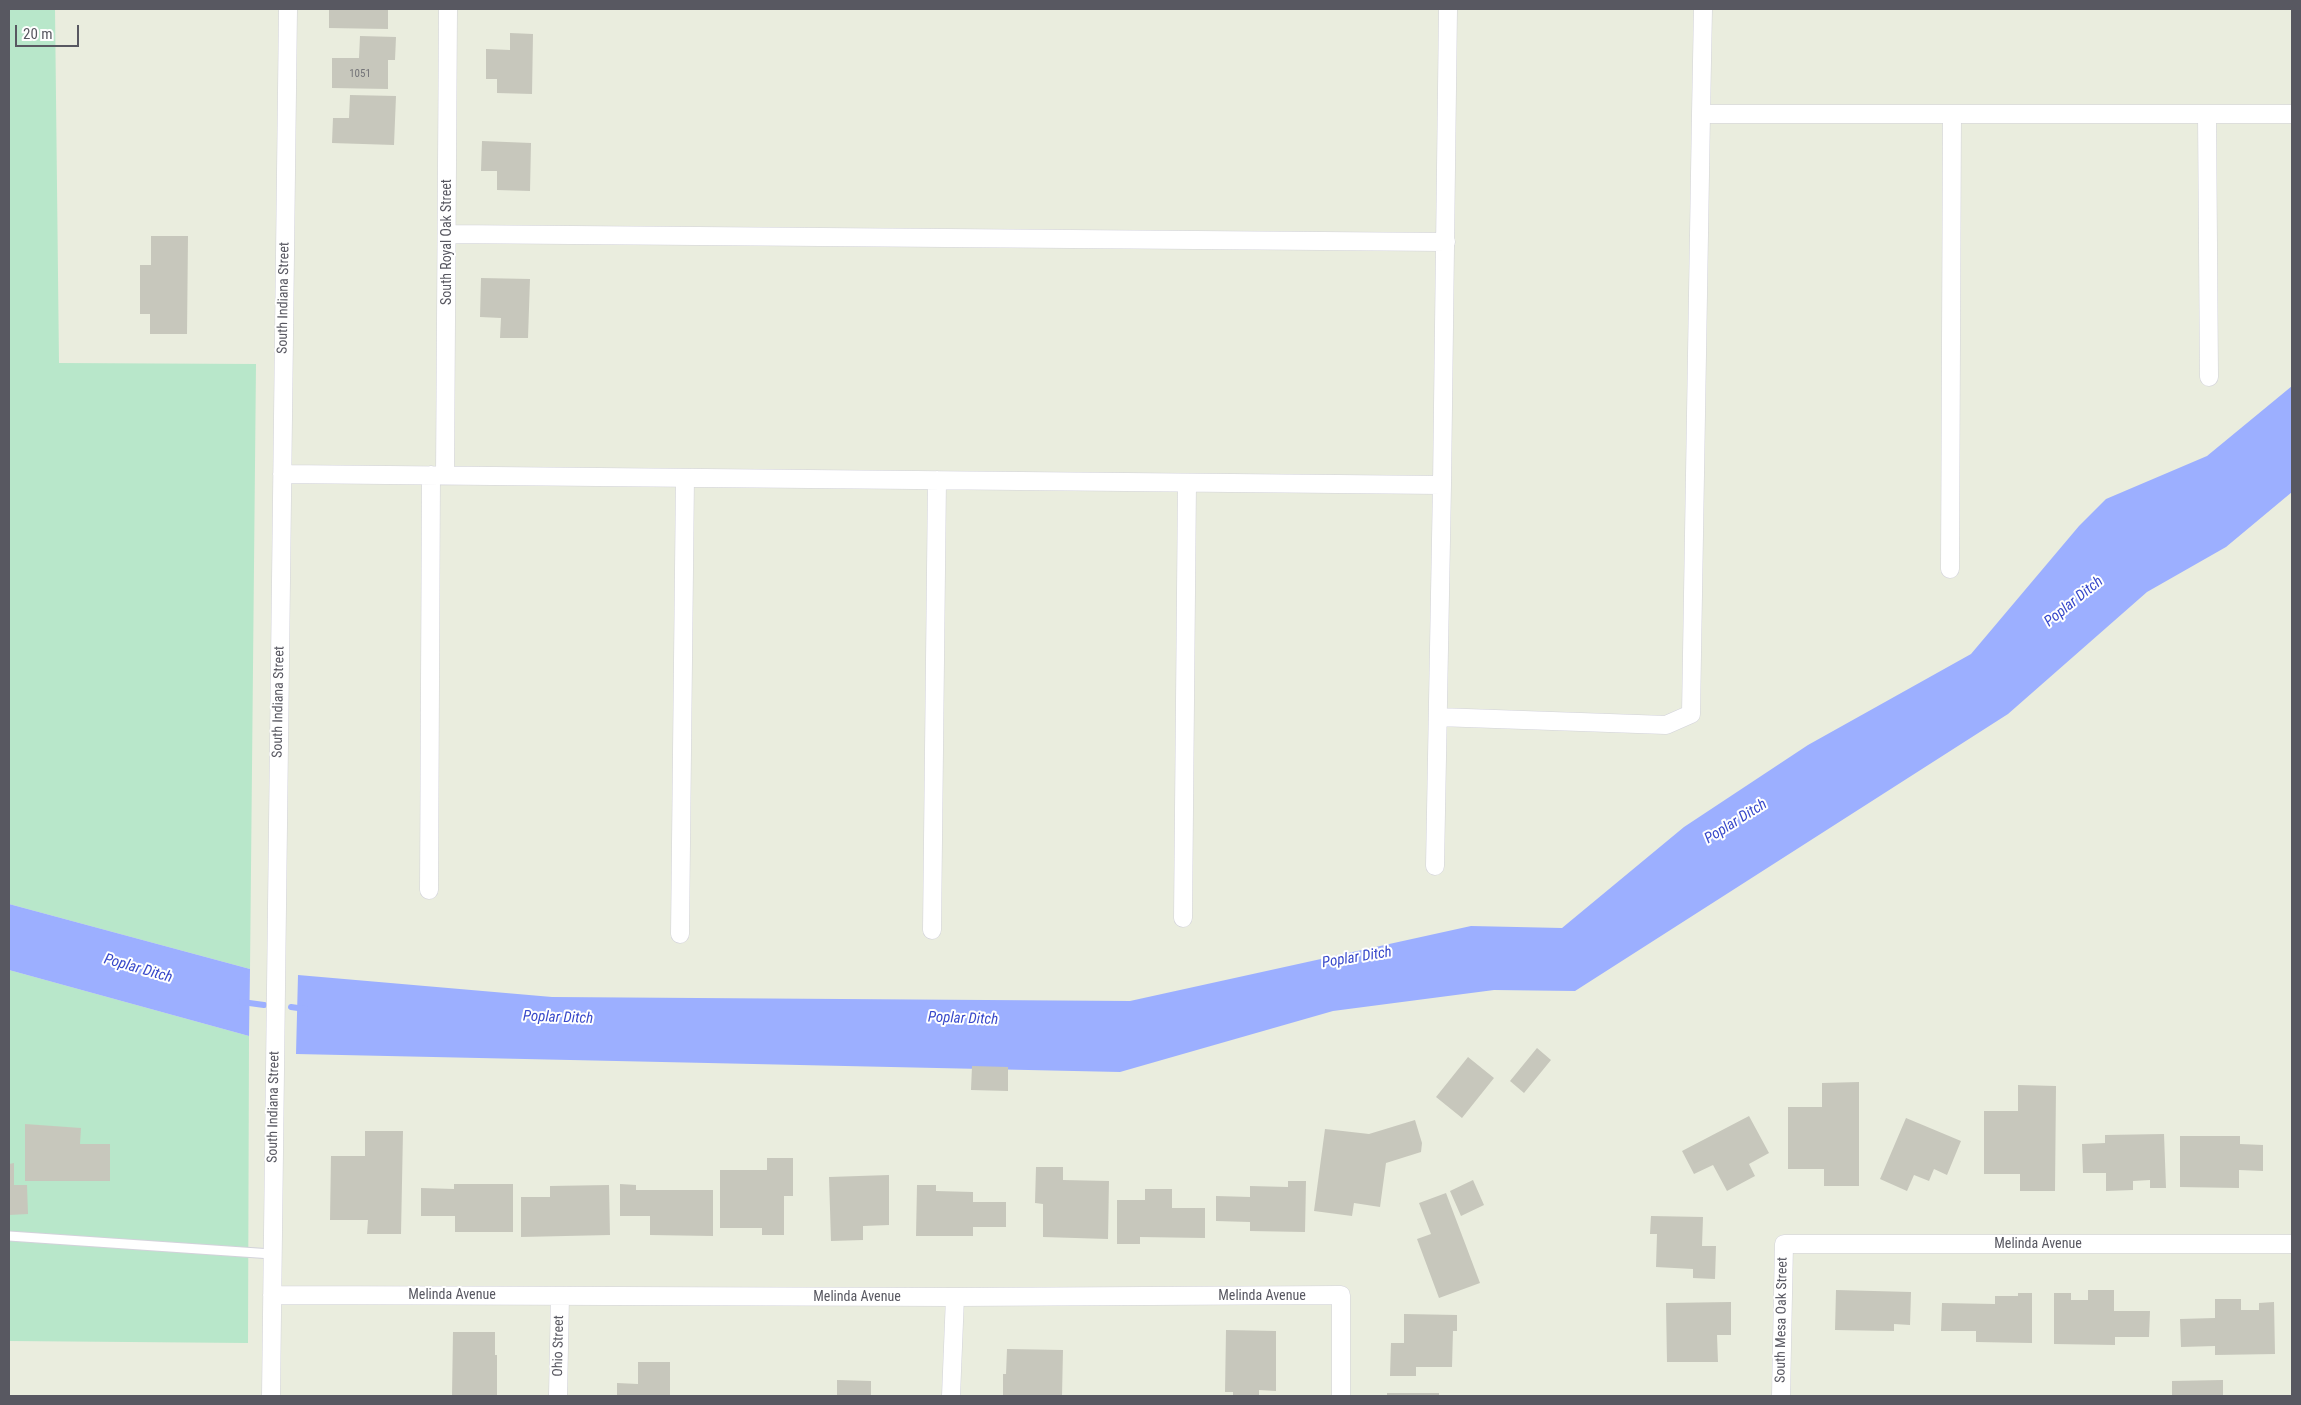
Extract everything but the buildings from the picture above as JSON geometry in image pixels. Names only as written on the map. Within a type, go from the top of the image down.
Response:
[{"type":"street","name":"South Indiana Street","points":[[271,1396],[288,9]]},
{"type":"street","name":"South Royal Oak Street","points":[[429,890],[438,476],[447,234],[448,9]]},
{"type":"street","points":[[1435,866],[1446,242],[1448,9]]},
{"type":"street","points":[[1438,717],[1666,725],[1691,714],[1703,9]]},
{"type":"street","points":[[1701,114],[2292,114]]},
{"type":"street","points":[[1950,569],[1952,114]]},
{"type":"street","points":[[2207,114],[2209,377]]},
{"type":"street","points":[[447,234],[1446,242]]},
{"type":"street","points":[[282,474],[1442,485]]},
{"type":"street","points":[[680,934],[685,478]]},
{"type":"street","points":[[932,930],[937,480]]},
{"type":"street","points":[[1183,918],[1187,482]]},
{"type":"street","name":"Melinda Avenue","points":[[1784,1244],[2292,1244]]},
{"type":"street","name":"South Mesa Oak Street","points":[[1781,1396],[1784,1244]]},
{"type":"street","name":"Melinda Avenue","points":[[272,1295],[955,1297],[1341,1295],[1341,1396]]},
{"type":"street","name":"Ohio Street","points":[[558,1396],[560,1296]]},
{"type":"street","points":[[951,1396],[955,1297]]},
{"type":"lane","points":[[9,1236],[272,1254]]},
{"type":"green space","points":[[9,9],[55,9],[59,363],[256,364],[250,969],[9,904]]},
{"type":"green space","points":[[9,970],[249,1036],[248,1343],[9,1341]]},
{"type":"water","points":[[2292,386],[2292,492],[2226,547],[2147,592],[2008,714],[1575,991],[1494,990],[1333,1011],[1120,1072],[296,1054],[298,975],[552,997],[1130,1001],[1471,926],[1562,928],[1684,827],[1808,745],[1971,654],[2079,526],[2106,499],[2207,456]]},
{"type":"water","points":[[9,904],[250,969],[249,1036],[9,970]]},
{"type":"waterway","name":"Poplar Ditch","points":[[242,1002],[264,1005]]},
{"type":"waterway","name":"Poplar Ditch","points":[[291,1007],[305,1009]]}]
